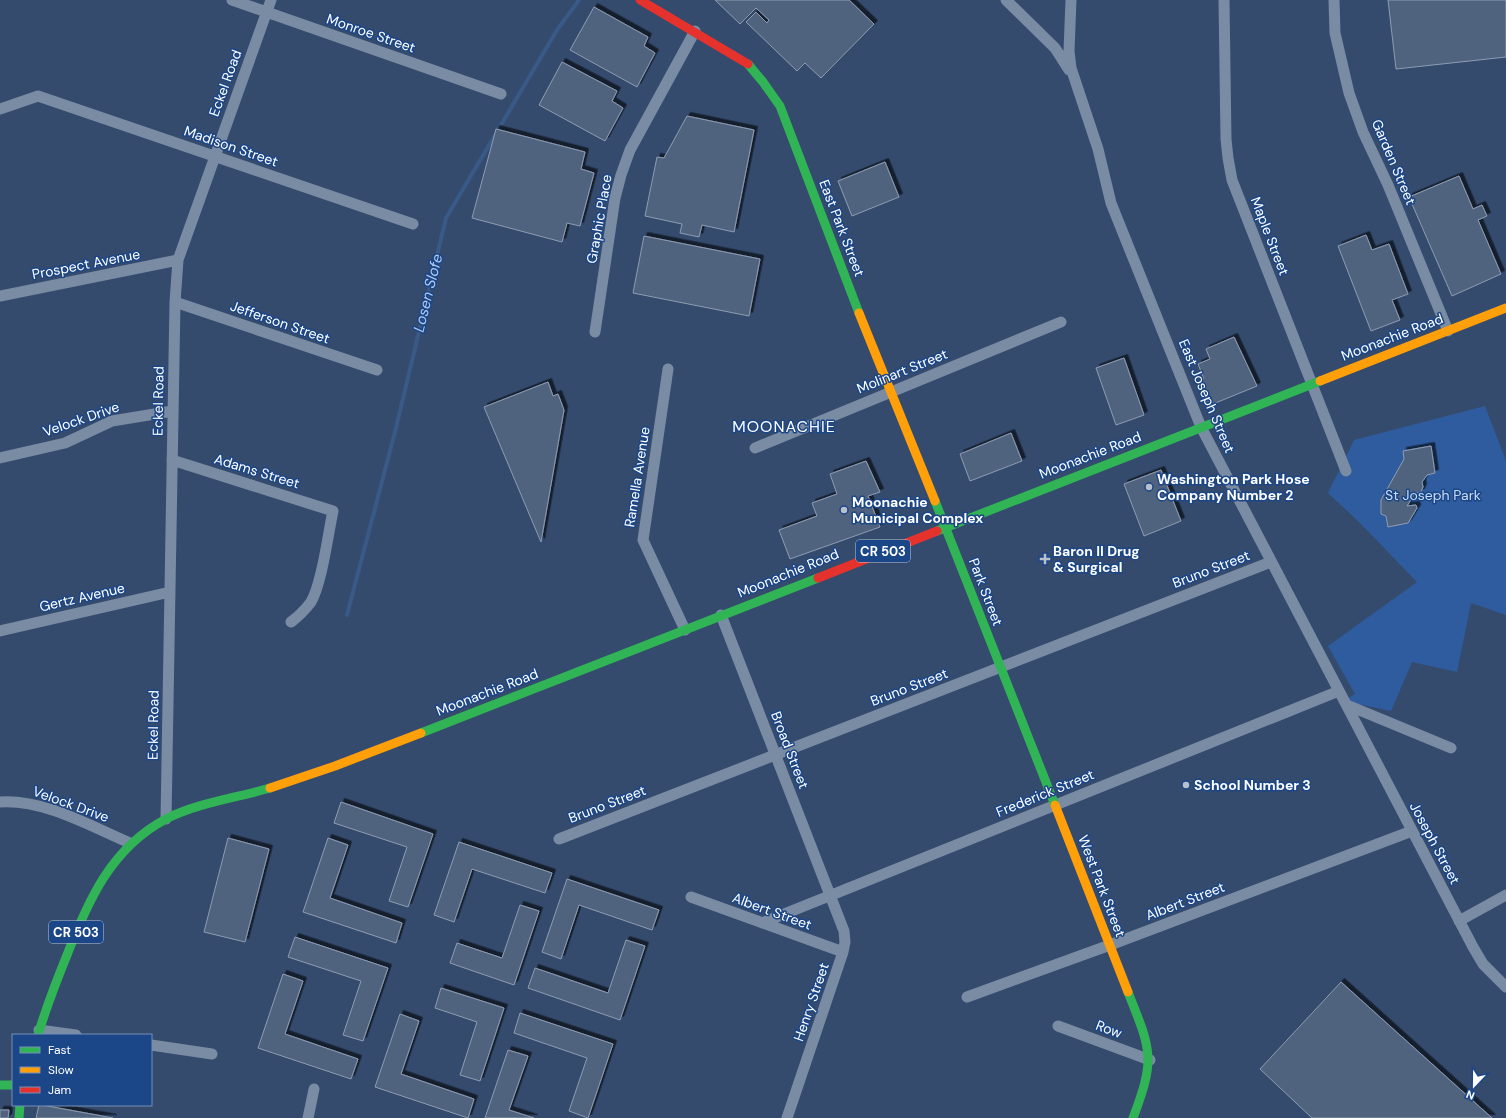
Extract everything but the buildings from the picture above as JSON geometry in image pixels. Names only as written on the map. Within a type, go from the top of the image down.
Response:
[{"type":"main road","name":"East Park Street","points":[[640,0],[743,60],[769,87],[780,106],[891,392],[945,526]]},
{"type":"main road","name":"Moonachie Road","points":[[166,819],[184,812],[292,783],[685,630],[945,526],[1506,308]]},
{"type":"main road","name":"Park Street","points":[[945,526],[1001,667]]},
{"type":"main road","name":"West Park Street","points":[[1001,667],[1146,1037],[1150,1060],[1149,1073],[1134,1118]]},
{"type":"main road","name":"CR 503","points":[[38,1032],[89,901],[104,873],[130,843],[166,819]]},
{"type":"main road","points":[[0,1085],[12,1085]]},
{"type":"main road","points":[[19,1118],[20,1106]]},
{"type":"street","name":"Monroe Street","points":[[232,0],[501,94]]},
{"type":"street","name":"Eckel Road","points":[[166,819],[175,302],[178,260],[271,0]]},
{"type":"street","name":"East Joseph Street","points":[[1006,0],[1055,48],[1066,65],[1075,84],[1098,149],[1111,203],[1201,427],[1347,705]]},
{"type":"street","name":"East Joseph Street","points":[[1071,0],[1069,51],[1075,84]]},
{"type":"street","name":"Maple Street","points":[[1224,0],[1226,139],[1232,180],[1346,471]]},
{"type":"street","name":"Garden Street","points":[[1334,0],[1335,34],[1349,94],[1363,132],[1388,185],[1448,331]]},
{"type":"street","name":"Graphic Place","points":[[595,332],[615,198],[621,175],[630,150],[695,31]]},
{"type":"street","name":"Madison Street","points":[[0,110],[38,96],[413,224]]},
{"type":"street","name":"Prospect Avenue","points":[[0,296],[178,260]]},
{"type":"street","name":"Jefferson Street","points":[[175,302],[377,370]]},
{"type":"street","name":"Molinart Street","points":[[755,448],[1061,322]]},
{"type":"street","name":"Ramella Avenue","points":[[668,369],[643,540],[685,630]]},
{"type":"street","name":"Velock Drive","points":[[0,458],[65,443],[112,421],[173,412]]},
{"type":"street","name":"Adams Street","points":[[172,460],[333,511],[317,588],[311,601],[302,613],[291,622]]},
{"type":"street","name":"Bruno Street","points":[[559,839],[1271,562]]},
{"type":"street","name":"Gertz Avenue","points":[[0,631],[170,592]]},
{"type":"street","name":"Broad Street","points":[[721,615],[831,895]]},
{"type":"street","name":"Frederick Street","points":[[762,923],[1339,691]]},
{"type":"street","points":[[1347,705],[1451,748]]},
{"type":"street","name":"Joseph Street","points":[[1347,705],[1459,921],[1483,964],[1506,987]]},
{"type":"street","name":"Velock Drive","points":[[0,802],[22,802],[40,805],[130,843]]},
{"type":"street","name":"Albert Street","points":[[967,997],[1110,945],[1412,830]]},
{"type":"street","name":"Henry Street","points":[[787,1118],[844,952],[844,931],[831,895]]},
{"type":"street","points":[[1459,921],[1506,895]]},
{"type":"street","name":"Albert Street","points":[[691,897],[844,952]]},
{"type":"street","name":"Row","points":[[1058,1026],[1150,1060]]},
{"type":"street","points":[[38,1032],[63,1034]]},
{"type":"street","points":[[152,1045],[212,1054]]},
{"type":"street","points":[[308,1118],[314,1089]]},
{"type":"green space","name":"St Joseph Park","points":[[1485,406],[1506,461],[1506,615],[1471,603],[1457,672],[1412,662],[1391,711],[1344,701],[1355,694],[1328,646],[1417,582],[1358,521],[1328,493],[1354,440]]},
{"type":"waterway","name":"Losen Slofe","points":[[347,615],[396,428],[446,218],[557,30],[579,0]]},
{"type":"traffic: fast","points":[[748,64],[780,106],[859,313]]},
{"type":"traffic: fast","points":[[937,531],[1320,381]]},
{"type":"traffic: fast","points":[[935,501],[1055,805]]},
{"type":"traffic: fast","points":[[421,733],[818,578]]},
{"type":"traffic: fast","points":[[38,1034],[55,985],[75,935],[93,896],[116,861],[130,845],[147,831],[178,813],[270,788]]},
{"type":"traffic: fast","points":[[1128,992],[1142,1028],[1148,1054],[1148,1067],[1145,1081],[1133,1118]]},
{"type":"traffic: fast","points":[[0,1085],[12,1085]]},
{"type":"traffic: fast","points":[[19,1118],[20,1106]]},
{"type":"traffic: slow","points":[[1320,381],[1506,308]]},
{"type":"traffic: slow","points":[[859,313],[935,501]]},
{"type":"traffic: slow","points":[[270,788],[335,766],[421,733]]},
{"type":"traffic: slow","points":[[1055,805],[1128,992]]},
{"type":"traffic: jam","points":[[640,0],[748,64]]},
{"type":"traffic: jam","points":[[818,578],[937,531]]},
{"type":"place","name":"Washington Park Hose Company Number 2","points":[[1149,487]]},
{"type":"place","name":"Moonachie Municipal Complex","points":[[844,510]]},
{"type":"place","name":"Baron II Drug & Surgical","points":[[1045,559]]},
{"type":"place","name":"School Number 3","points":[[1186,785]]},
{"type":"district","name":"MOONACHIE","points":[[784,426]]}]
